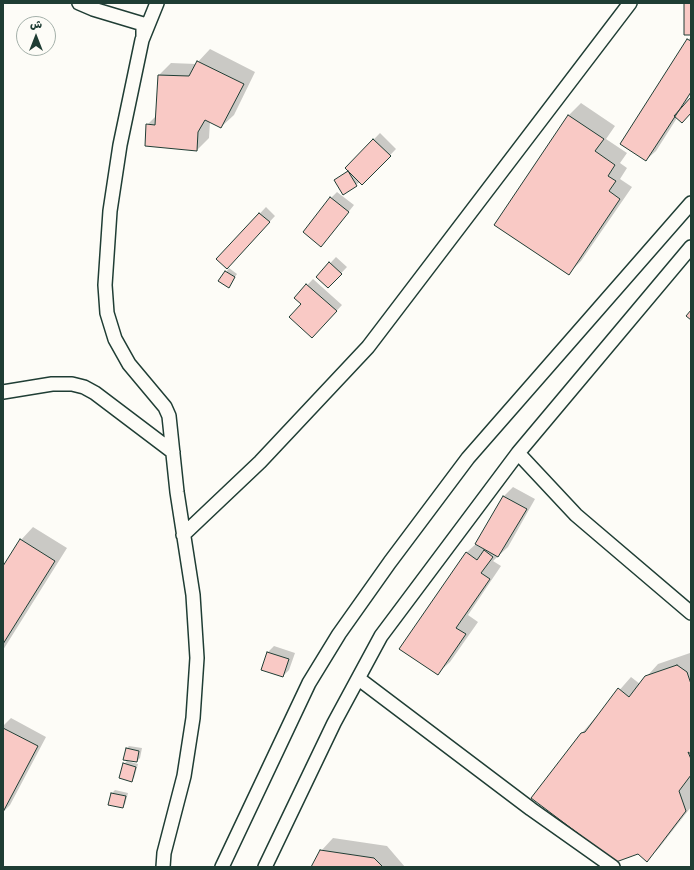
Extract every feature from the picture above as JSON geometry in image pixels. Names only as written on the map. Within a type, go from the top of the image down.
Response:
[{"type":"street","points":[[79,3],[93,9],[143,24]]},
{"type":"street","points":[[149,3],[143,24],[142,40],[114,178],[105,285],[107,313],[115,339],[129,364],[165,407],[169,416],[183,535],[195,610],[197,658],[196,689],[189,747],[164,853],[164,867]]},
{"type":"street","points":[[142,40],[157,3]]},
{"type":"street","points":[[183,535],[260,462],[368,347],[630,3]]},
{"type":"street","points":[[222,867],[309,683],[340,634],[390,562],[468,458],[691,203]]},
{"type":"street","points":[[265,867],[334,722],[359,680],[381,636],[518,453],[691,247]]},
{"type":"street","points":[[3,392],[52,384],[72,384],[84,387],[95,393],[173,452]]},
{"type":"street","points":[[518,453],[576,515],[691,613]]},
{"type":"street","points":[[359,680],[531,810],[613,867]]},
{"type":"building","points":[[684,3],[691,3],[691,35],[684,35]]},
{"type":"building","points":[[687,39],[691,41],[691,92],[646,161],[620,144]]},
{"type":"building","points":[[197,61],[244,84],[221,128],[205,120],[198,132],[197,151],[145,146],[146,124],[155,125],[158,75],[189,76]]},
{"type":"building","points":[[691,97],[691,113],[682,123],[674,116]]},
{"type":"building","points":[[568,115],[604,139],[595,151],[615,165],[608,176],[616,181],[609,191],[620,199],[569,275],[494,225]]},
{"type":"building","points":[[373,139],[391,156],[362,185],[345,168]]},
{"type":"building","points":[[348,171],[357,186],[343,195],[334,180]]},
{"type":"building","points":[[330,197],[349,212],[321,247],[303,232]]},
{"type":"building","points":[[259,213],[270,222],[227,269],[216,259]]},
{"type":"building","points":[[329,262],[342,274],[328,288],[316,277]]},
{"type":"building","points":[[225,271],[235,277],[229,288],[218,281]]},
{"type":"building","points":[[306,284],[337,311],[312,338],[289,317],[301,304],[294,298]]},
{"type":"building","points":[[691,310],[691,320],[686,316]]},
{"type":"building","points":[[503,496],[527,509],[498,557],[475,544]]},
{"type":"building","points":[[20,539],[55,561],[3,644],[3,566]]},
{"type":"building","points":[[484,550],[493,557],[481,573],[490,579],[456,628],[466,634],[438,675],[399,649],[466,552],[477,560]]},
{"type":"building","points":[[267,652],[289,659],[283,677],[261,670]]},
{"type":"building","points":[[677,665],[687,672],[691,684],[691,754],[688,752],[691,759],[691,775],[679,791],[686,811],[647,862],[638,854],[616,862],[531,798],[581,733],[585,732],[618,688],[629,697],[645,676]]},
{"type":"building","points":[[3,728],[38,746],[3,812]]},
{"type":"building","points":[[126,748],[139,751],[137,762],[123,760]]},
{"type":"building","points":[[123,763],[136,767],[132,782],[119,778]]},
{"type":"building","points":[[111,793],[126,796],[123,808],[108,805]]},
{"type":"building","points":[[320,850],[374,858],[383,867],[311,867]]}]
